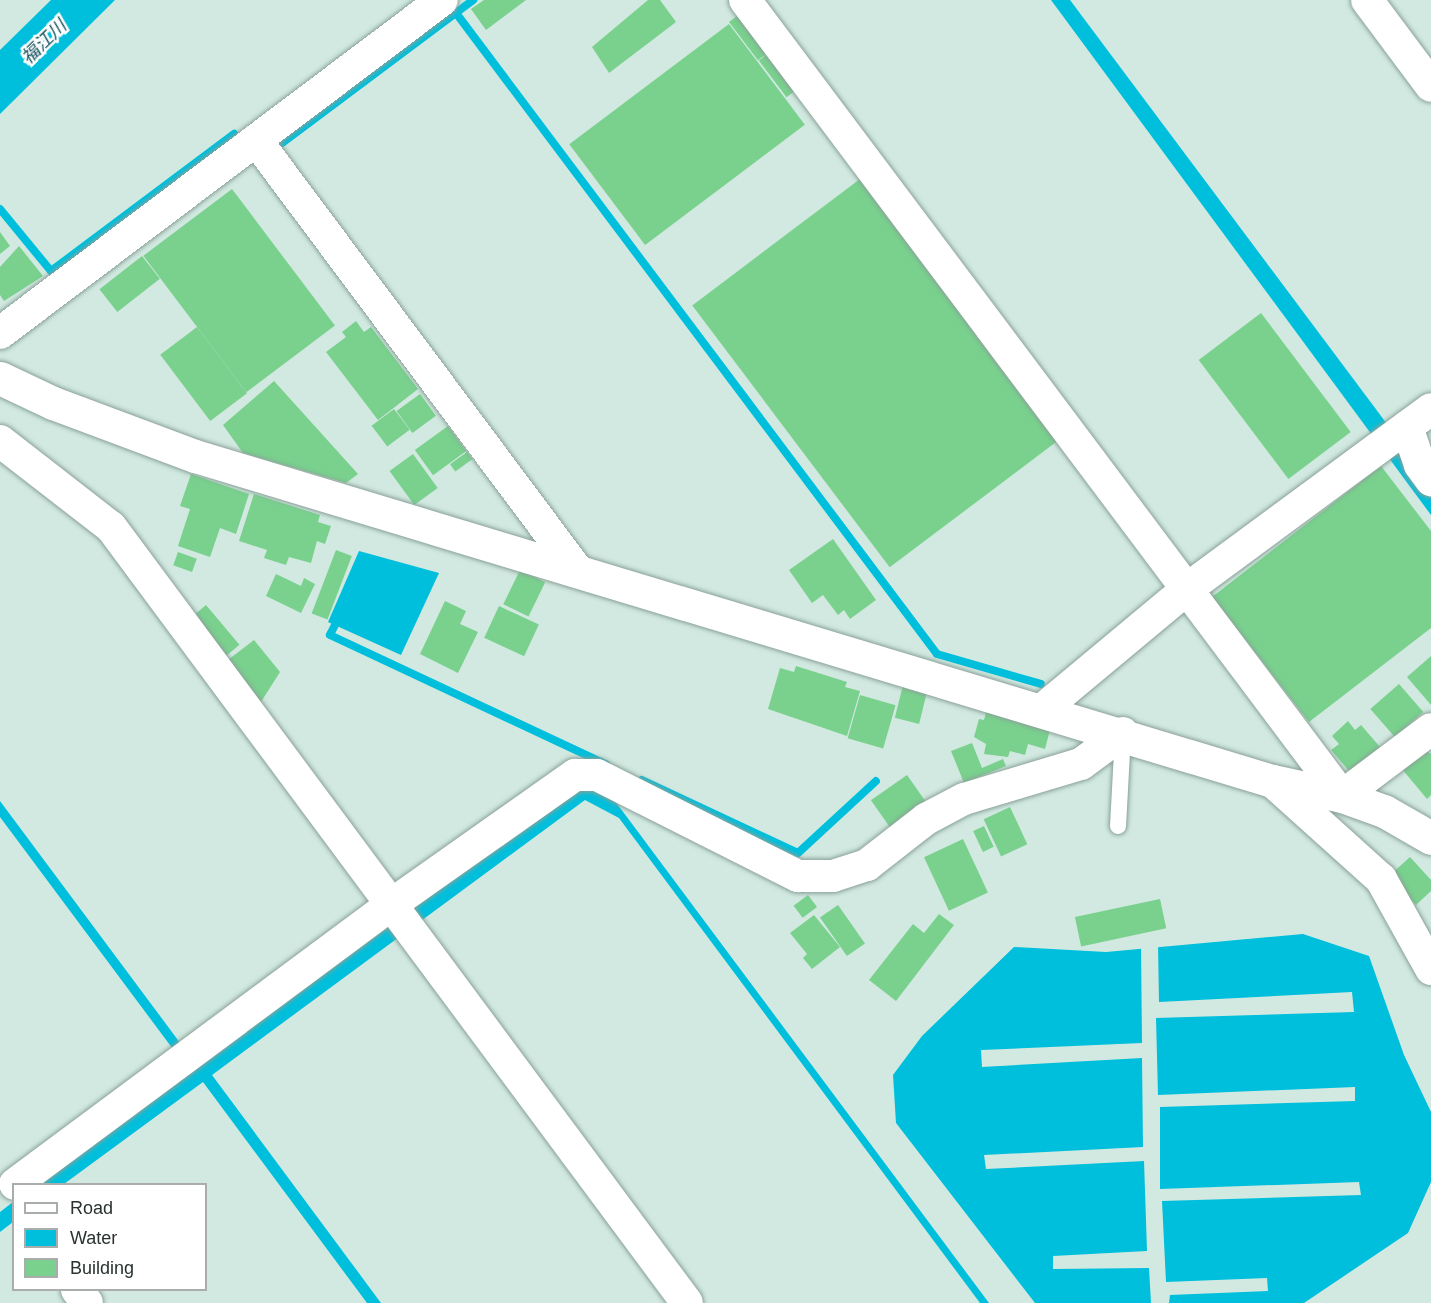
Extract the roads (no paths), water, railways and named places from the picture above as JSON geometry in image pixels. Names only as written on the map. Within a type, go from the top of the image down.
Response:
[{"type":"street","points":[[0,333],[442,0]]},
{"type":"street","points":[[745,0],[1342,796]]},
{"type":"street","points":[[1367,0],[1431,86]]},
{"type":"street","points":[[256,140],[577,570]]},
{"type":"street","points":[[0,378],[53,403],[195,456],[1123,733],[1272,781],[1342,796],[1384,811],[1431,838]]},
{"type":"street","points":[[1043,709],[1187,588],[1404,429],[1420,465],[1431,480]]},
{"type":"street","points":[[0,441],[111,526],[687,1303]]},
{"type":"street","points":[[1342,796],[1431,729]]},
{"type":"street","points":[[20,1183],[185,1058],[402,916],[575,775],[597,775],[798,876],[833,876],[867,865],[926,819],[964,799],[1081,764],[1123,733]]},
{"type":"street","points":[[1272,781],[1381,879],[1431,969]]},
{"type":"street","points":[[78,1291],[87,1303]]},
{"type":"lane","points":[[1118,826],[1123,733]]},
{"type":"water","name":"福江川","points":[[51,0],[115,0],[0,114],[0,50]]},
{"type":"water","points":[[1051,0],[1070,0],[1387,424],[1431,489],[1431,515]]},
{"type":"water","points":[[359,551],[439,573],[401,655],[328,622]]},
{"type":"water","points":[[591,787],[615,801],[989,1303],[980,1303],[619,818],[585,800],[212,1075],[381,1303],[367,1303],[203,1082],[65,1183],[38,1183],[190,1072],[0,817],[0,801],[198,1067],[578,788]]},
{"type":"water","points":[[1303,934],[1369,956],[1404,1055],[1431,1112],[1431,1182],[1408,1233],[1304,1303],[1035,1303],[896,1123],[893,1075],[922,1036],[1014,947],[1106,952]]},
{"type":"water","points":[[12,1203],[12,1223],[0,1232],[0,1212]]},
{"type":"waterway","points":[[282,143],[473,0]]},
{"type":"waterway","points":[[456,13],[937,654],[1041,684]]},
{"type":"waterway","points":[[0,209],[51,271],[234,134]]},
{"type":"waterway","points":[[335,625],[330,635],[606,764]]},
{"type":"waterway","points":[[642,780],[798,853],[876,781]]}]
